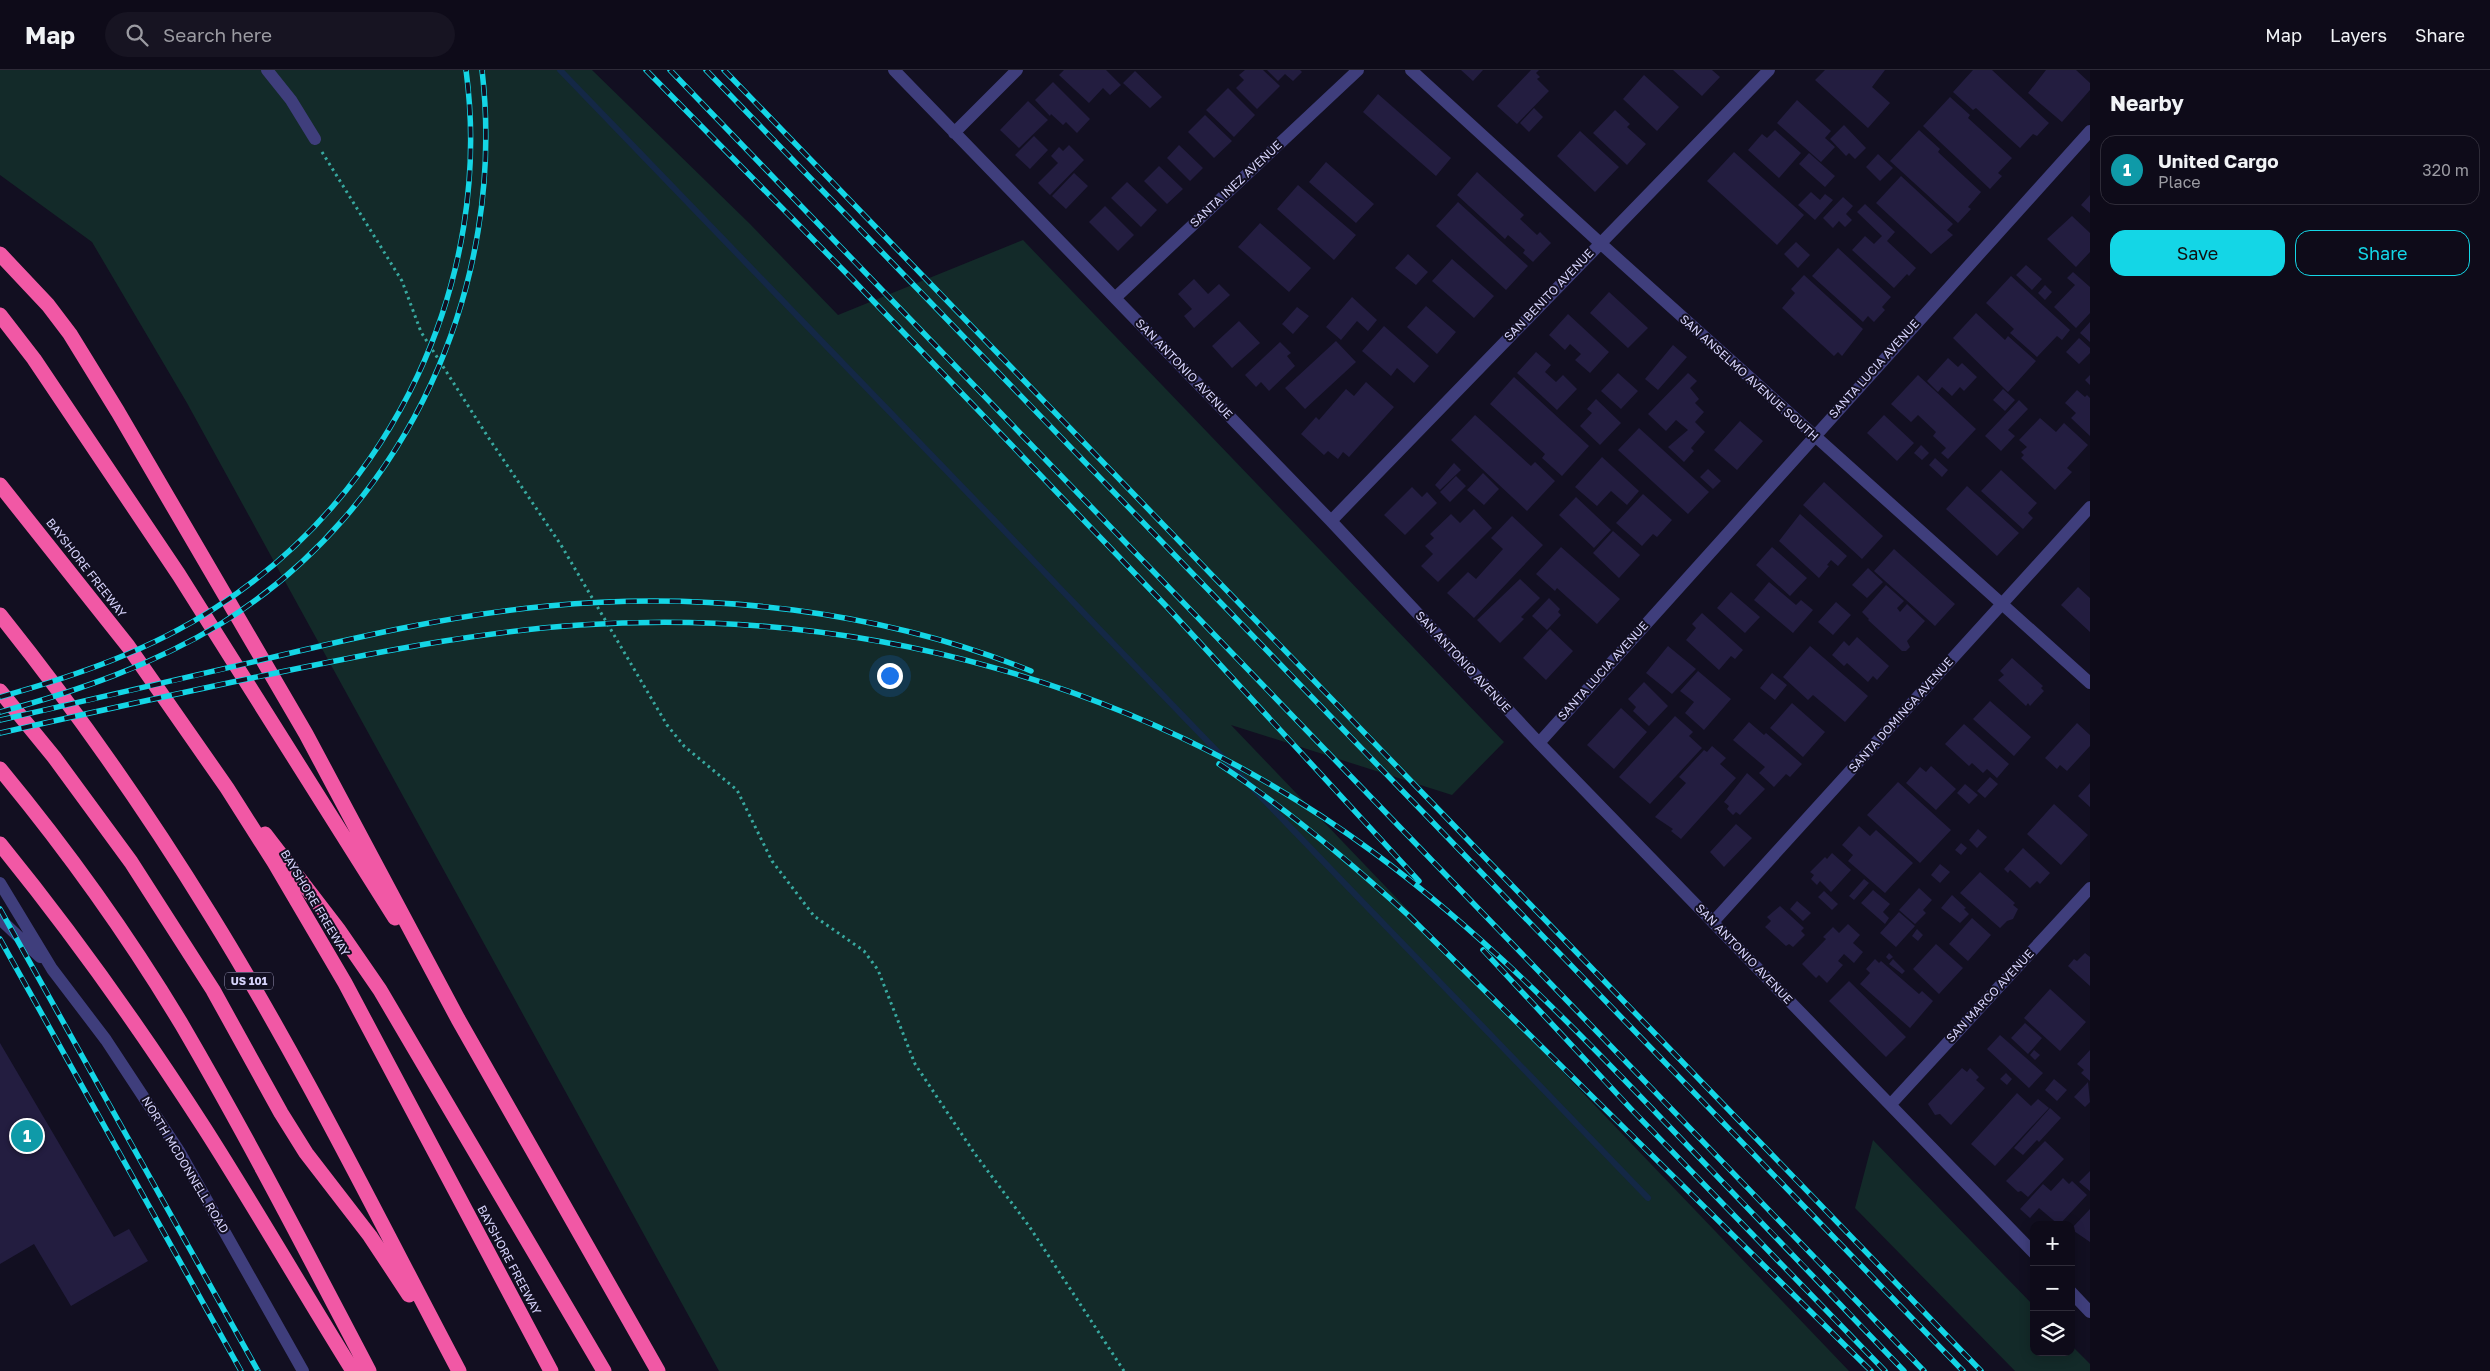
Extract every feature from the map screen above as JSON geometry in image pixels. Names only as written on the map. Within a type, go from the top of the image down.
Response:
[{"type":"highway","points":[[0,254],[48,305],[70,334],[118,412],[306,734],[458,1019],[658,1371]]},
{"type":"highway","points":[[0,314],[34,358],[221,641],[458,1019]]},
{"type":"highway","name":"BAYSHORE FREEWAY","points":[[0,485],[128,646],[227,788],[301,907],[336,968],[551,1371]]},
{"type":"highway","name":"US 101","points":[[0,615],[57,689],[112,766],[210,913],[298,1068],[459,1371]]},
{"type":"highway","points":[[0,691],[75,785],[147,886],[213,990],[281,1113],[306,1153],[370,1236],[459,1371]]},
{"type":"highway","points":[[0,769],[86,880],[176,1016],[229,1109],[369,1371]]},
{"type":"highway","points":[[227,788],[288,862],[380,990],[604,1371]]},
{"type":"highway","points":[[0,844],[70,934],[173,1080],[235,1177],[294,1278],[353,1371]]},
{"type":"street","points":[[267,70],[291,100],[315,139]]},
{"type":"street","name":"SAN ANTONIO AVENUE","points":[[894,70],[1331,521],[1539,743],[2030,1249]]},
{"type":"street","points":[[954,133],[1017,70]]},
{"type":"street","name":"SANTA INEZ AVENUE","points":[[1115,298],[1358,70]]},
{"type":"street","name":"SAN ANSELMO AVENUE SOUTH","points":[[1411,70],[1813,436],[2003,603],[2090,683]]},
{"type":"street","name":"SAN BENITO AVENUE","points":[[1331,521],[1599,242],[1769,70]]},
{"type":"street","name":"SANTA LUCIA AVENUE","points":[[1539,743],[1813,436],[2090,131]]},
{"type":"street","name":"SANTA DOMINGA AVENUE","points":[[1713,922],[2090,508]]},
{"type":"street","name":"NORTH MCDONNELL ROAD","points":[[0,883],[52,969],[106,1040],[155,1114],[202,1190],[303,1371]]},
{"type":"street","name":"SAN MARCO AVENUE","points":[[1891,1104],[2090,888]]},
{"type":"street","name":"NORTH MCDONNELL ROAD","points":[[0,919],[52,969]]},
{"type":"street","points":[[2075,1296],[2088,1307]]},
{"type":"path","points":[[315,139],[328,166],[402,281],[421,332],[488,438],[561,545],[667,725],[684,746],[736,790],[772,861],[814,916],[864,951],[878,970],[915,1064],[975,1154],[1029,1226],[1124,1371]]},
{"type":"green space","points":[[0,70],[592,70],[750,224],[838,315],[1023,240],[1504,742],[1452,795],[1231,725],[1849,1371],[719,1371],[187,403],[92,242],[0,175]]},
{"type":"green space","points":[[1873,1140],[2030,1302],[2030,1356],[2075,1356],[2075,1349],[2090,1364],[2090,1371],[2015,1371],[1855,1208]]},
{"type":"building","points":[[1064,70],[1106,70],[1121,85],[1110,95],[1103,88],[1089,103],[1059,75]]},
{"type":"building","points":[[1245,70],[1263,70],[1280,86],[1257,109],[1236,88],[1244,80],[1239,75]]},
{"type":"building","points":[[1267,70],[1300,70],[1302,72],[1293,81],[1285,74],[1278,81]]},
{"type":"building","points":[[1461,70],[1483,70],[1473,81]]},
{"type":"building","points":[[1531,70],[1539,70],[1536,73],[1540,77],[1537,79],[1549,91],[1517,124],[1497,106]]},
{"type":"building","points":[[1673,70],[1712,70],[1720,77],[1702,96]]},
{"type":"building","points":[[1825,70],[1885,70],[1872,87],[1890,103],[1868,128],[1815,80]]},
{"type":"building","points":[[1973,70],[1992,70],[2049,123],[2037,136],[2033,134],[2020,148],[1976,108],[1973,110],[1953,92]]},
{"type":"building","points":[[2046,70],[2076,70],[2090,83],[2090,90],[2062,122],[2028,93]]},
{"type":"building","points":[[1135,71],[1162,97],[1150,108],[1123,83]]},
{"type":"building","points":[[1644,75],[1679,107],[1657,131],[1623,99]]},
{"type":"building","points":[[1053,82],[1090,119],[1077,133],[1066,122],[1063,125],[1051,114],[1050,116],[1035,100]]},
{"type":"building","points":[[1228,88],[1255,115],[1234,137],[1206,110]]},
{"type":"building","points":[[1378,94],[1451,158],[1436,176],[1363,112]]},
{"type":"building","points":[[1950,97],[1970,115],[1968,118],[2012,158],[1998,173],[2002,176],[1990,189],[1923,126]]},
{"type":"building","points":[[1797,100],[1831,131],[1825,138],[1835,147],[1821,162],[1777,123]]},
{"type":"building","points":[[1028,101],[1048,120],[1019,148],[1000,130]]},
{"type":"building","points":[[1534,108],[1543,117],[1529,132],[1520,123]]},
{"type":"building","points":[[1615,110],[1630,124],[1627,127],[1646,144],[1627,165],[1593,133]]},
{"type":"building","points":[[1205,115],[1232,141],[1214,158],[1188,132]]},
{"type":"building","points":[[1844,125],[1866,148],[1855,159],[1849,153],[1846,156],[1830,139]]},
{"type":"building","points":[[1775,130],[1801,153],[1779,178],[1748,150],[1762,134],[1767,138]]},
{"type":"building","points":[[1919,130],[1940,149],[1938,152],[1981,192],[1968,207],[1971,209],[1958,223],[1890,161]]},
{"type":"building","points":[[1580,131],[1619,167],[1595,192],[1557,156]]},
{"type":"building","points":[[1034,136],[1048,150],[1030,169],[1015,155]]},
{"type":"building","points":[[1069,145],[1084,160],[1050,195],[1038,183],[1058,163],[1051,156],[1059,147],[1063,151]]},
{"type":"building","points":[[1179,145],[1203,168],[1190,181],[1167,158]]},
{"type":"building","points":[[1734,152],[1804,215],[1777,245],[1707,181]]},
{"type":"building","points":[[1809,153],[1835,176],[1825,187],[1799,164]]},
{"type":"building","points":[[1878,154],[1893,168],[1880,181],[1866,167]]},
{"type":"building","points":[[1326,162],[1374,204],[1356,223],[1309,182]]},
{"type":"building","points":[[1159,166],[1183,189],[1167,204],[1144,181]]},
{"type":"building","points":[[1477,172],[1524,215],[1520,219],[1537,235],[1540,232],[1551,243],[1533,262],[1523,253],[1525,250],[1508,235],[1505,239],[1457,195]]},
{"type":"building","points":[[1074,173],[1088,186],[1066,209],[1052,196]]},
{"type":"building","points":[[1901,176],[1953,224],[1947,230],[1953,235],[1931,254],[1876,203]]},
{"type":"building","points":[[1127,182],[1157,210],[1141,227],[1111,198]]},
{"type":"building","points":[[1298,185],[1356,235],[1334,260],[1277,209]]},
{"type":"building","points":[[1811,192],[1820,200],[1825,194],[1833,200],[1815,220],[1798,205]]},
{"type":"building","points":[[2090,195],[2090,213],[2081,205]]},
{"type":"building","points":[[1843,197],[1853,206],[1846,214],[1852,220],[1845,227],[1839,221],[1833,228],[1823,218]]},
{"type":"building","points":[[1458,202],[1528,266],[1506,290],[1436,226]]},
{"type":"building","points":[[1865,204],[1895,232],[1887,241],[1916,268],[1909,276],[1907,274],[1894,288],[1852,250],[1865,236],[1874,244],[1882,236],[1857,212]]},
{"type":"building","points":[[1105,206],[1134,235],[1118,251],[1089,222]]},
{"type":"building","points":[[2072,216],[2090,233],[2090,252],[2076,267],[2047,239]]},
{"type":"building","points":[[1260,223],[1311,268],[1289,292],[1238,247]]},
{"type":"building","points":[[1796,242],[1810,255],[1798,268],[1784,254]]},
{"type":"building","points":[[1838,248],[1891,297],[1882,307],[1885,310],[1874,322],[1868,316],[1863,322],[1812,276]]},
{"type":"building","points":[[1408,254],[1428,272],[1416,285],[1395,268]]},
{"type":"building","points":[[1452,259],[1494,296],[1474,318],[1432,281]]},
{"type":"building","points":[[2026,265],[2042,279],[2032,290],[2016,275]]},
{"type":"building","points":[[2073,272],[2090,287],[2090,313],[2076,328],[2054,307],[2075,285],[2067,278]]},
{"type":"building","points":[[1804,275],[1863,329],[1842,356],[1838,352],[1834,356],[1782,308],[1795,293],[1791,289]]},
{"type":"building","points":[[2011,276],[2070,330],[2062,340],[2057,336],[2037,357],[2010,333],[2014,329],[1986,303]]},
{"type":"building","points":[[1194,279],[1208,294],[1219,284],[1230,295],[1194,328],[1184,316],[1192,309],[1178,294]]},
{"type":"building","points":[[2045,285],[2052,292],[2045,300],[2038,293]]},
{"type":"building","points":[[1609,292],[1648,328],[1628,348],[1590,313]]},
{"type":"building","points":[[1352,297],[1377,320],[1368,331],[1357,321],[1341,340],[1326,327]]},
{"type":"building","points":[[1426,306],[1456,332],[1437,354],[1407,327]]},
{"type":"building","points":[[1297,307],[1309,316],[1293,334],[1282,324]]},
{"type":"building","points":[[1976,313],[2005,340],[2008,336],[2036,361],[2008,392],[1953,338]]},
{"type":"building","points":[[1568,314],[1609,352],[1590,373],[1575,360],[1581,354],[1570,344],[1565,350],[1549,335]]},
{"type":"building","points":[[1239,321],[1260,343],[1232,368],[1212,346]]},
{"type":"building","points":[[2090,322],[2090,342],[2080,333]]},
{"type":"building","points":[[1384,326],[1429,366],[1414,383],[1397,368],[1391,376],[1362,351]]},
{"type":"building","points":[[2079,338],[2090,348],[2090,353],[2079,364],[2066,352]]},
{"type":"building","points":[[1336,341],[1356,362],[1305,409],[1285,388]]},
{"type":"building","points":[[1280,342],[1291,353],[1287,356],[1295,366],[1269,391],[1261,382],[1256,387],[1245,375]]},
{"type":"building","points":[[1673,345],[1687,357],[1658,390],[1645,379]]},
{"type":"building","points":[[1536,352],[1551,365],[1545,372],[1556,382],[1563,375],[1577,389],[1557,410],[1517,373]]},
{"type":"building","points":[[1948,358],[1958,367],[1962,363],[1977,377],[1964,391],[1960,387],[1952,396],[1942,387],[1938,392],[1927,381]]},
{"type":"building","points":[[1618,373],[1638,391],[1621,409],[1601,391]]},
{"type":"building","points":[[1688,373],[1697,381],[1690,388],[1699,399],[1695,403],[1704,412],[1695,422],[1705,432],[1691,448],[1694,451],[1684,462],[1668,447],[1688,430],[1676,420],[1666,431],[1648,414]]},
{"type":"building","points":[[1918,375],[1976,429],[1948,459],[1941,453],[1946,448],[1933,436],[1936,432],[1918,415],[1911,422],[1891,404]]},
{"type":"building","points":[[2090,375],[2090,385],[2085,380]]},
{"type":"building","points":[[1514,377],[1589,446],[1562,476],[1542,458],[1545,454],[1490,404]]},
{"type":"building","points":[[1366,382],[1394,407],[1349,457],[1343,452],[1338,459],[1328,451],[1324,455],[1301,434],[1316,417],[1319,420],[1346,389],[1354,396]]},
{"type":"building","points":[[2003,389],[2015,400],[2005,411],[1993,400]]},
{"type":"building","points":[[2077,390],[2085,397],[2087,395],[2090,398],[2090,436],[2071,418],[2076,413],[2065,403]]},
{"type":"building","points":[[1596,399],[1621,423],[1600,445],[1580,426],[1592,413],[1587,409]]},
{"type":"building","points":[[2019,400],[2028,409],[2008,430],[2015,436],[2001,451],[1985,436]]},
{"type":"building","points":[[1475,415],[1531,466],[1535,462],[1555,481],[1527,511],[1451,440]]},
{"type":"building","points":[[1884,415],[1914,443],[1897,461],[1867,433]]},
{"type":"building","points":[[2040,418],[2056,432],[2064,423],[2088,445],[2067,468],[2072,472],[2055,490],[2021,458],[2024,455],[2021,452],[2027,447],[2019,440]]},
{"type":"building","points":[[1740,421],[1763,441],[1737,470],[1714,450]]},
{"type":"building","points":[[1639,428],[1709,492],[1688,514],[1618,450]]},
{"type":"building","points":[[1921,445],[1929,453],[1922,460],[1914,453]]},
{"type":"building","points":[[1602,457],[1639,491],[1627,505],[1611,491],[1597,506],[1575,487]]},
{"type":"building","points":[[1935,458],[1948,470],[1942,477],[1929,465]]},
{"type":"building","points":[[1454,463],[1461,470],[1440,490],[1435,485]]},
{"type":"building","points":[[1708,469],[1721,481],[1713,489],[1700,477]]},
{"type":"building","points":[[2001,470],[2037,503],[2028,513],[2033,518],[2023,529],[1981,491]]},
{"type":"building","points":[[1483,473],[1499,489],[1484,505],[1467,490]]},
{"type":"building","points":[[1456,476],[1466,486],[1450,502],[1440,492]]},
{"type":"building","points":[[1824,482],[1883,536],[1862,559],[1803,505]]},
{"type":"building","points":[[1967,486],[2019,533],[1997,556],[1946,509]]},
{"type":"building","points":[[1412,487],[1422,497],[1427,492],[1437,503],[1405,535],[1384,515]]},
{"type":"building","points":[[1643,494],[1672,520],[1657,537],[1653,534],[1642,546],[1616,523]]},
{"type":"building","points":[[1576,497],[1611,530],[1594,548],[1559,515]]},
{"type":"building","points":[[1474,509],[1492,528],[1438,582],[1421,566],[1433,554],[1425,546],[1434,538],[1430,534],[1451,514],[1460,523]]},
{"type":"building","points":[[1800,514],[1847,556],[1838,566],[1831,560],[1827,565],[1829,566],[1819,578],[1779,541]]},
{"type":"building","points":[[1512,516],[1543,545],[1474,618],[1447,593],[1468,572],[1476,579],[1503,549],[1491,538]]},
{"type":"building","points":[[1613,531],[1640,555],[1619,578],[1593,553]]},
{"type":"building","points":[[1561,547],[1620,599],[1597,624],[1557,588],[1555,591],[1536,574]]},
{"type":"building","points":[[1772,547],[1807,578],[1790,596],[1756,565]]},
{"type":"building","points":[[1894,549],[1955,604],[1935,626],[1874,571]]},
{"type":"building","points":[[1868,568],[1883,582],[1867,598],[1852,585]]},
{"type":"building","points":[[1520,579],[1540,598],[1521,617],[1524,619],[1500,643],[1477,620]]},
{"type":"building","points":[[1769,582],[1796,605],[1801,600],[1813,610],[1793,633],[1754,600]]},
{"type":"building","points":[[1886,585],[1904,601],[1897,608],[1900,612],[1907,604],[1925,621],[1907,641],[1910,647],[1906,651],[1902,651],[1868,620],[1862,612]]},
{"type":"building","points":[[2078,587],[2090,598],[2090,632],[2061,605]]},
{"type":"building","points":[[1731,592],[1760,617],[1745,633],[1717,608]]},
{"type":"building","points":[[1549,598],[1560,609],[1558,612],[1561,615],[1547,630],[1532,616]]},
{"type":"building","points":[[1836,602],[1851,615],[1833,635],[1818,622]]},
{"type":"building","points":[[1702,613],[1743,650],[1735,659],[1731,656],[1719,670],[1686,640],[1696,628],[1692,624]]},
{"type":"building","points":[[1550,629],[1573,651],[1546,680],[1523,658]]},
{"type":"building","points":[[1857,637],[1889,666],[1877,680],[1873,676],[1868,682],[1847,663],[1844,666],[1832,655],[1844,641],[1849,646]]},
{"type":"building","points":[[1668,646],[1696,669],[1672,694],[1646,673]]},
{"type":"building","points":[[1810,646],[1868,696],[1845,722],[1813,695],[1808,700],[1783,677]]},
{"type":"building","points":[[2012,658],[2043,686],[2041,688],[2044,691],[2030,706],[2028,703],[2026,706],[1998,680],[2004,675],[2000,671]]},
{"type":"building","points":[[1698,671],[1731,699],[1704,730],[1685,713],[1694,702],[1680,691]]},
{"type":"building","points":[[1772,673],[1787,685],[1775,700],[1760,688]]},
{"type":"building","points":[[1644,682],[1668,706],[1649,726],[1633,711],[1636,707],[1628,699]]},
{"type":"building","points":[[1990,701],[2031,737],[2014,756],[1973,719]]},
{"type":"building","points":[[1792,703],[1825,732],[1803,757],[1770,728]]},
{"type":"building","points":[[1621,708],[1647,732],[1614,769],[1587,745]]},
{"type":"building","points":[[1675,716],[1693,732],[1689,736],[1702,748],[1650,804],[1619,777]]},
{"type":"building","points":[[1749,722],[1764,735],[1766,733],[1802,764],[1790,777],[1786,774],[1774,787],[1759,773],[1765,767],[1733,740]]},
{"type":"building","points":[[2077,723],[2090,735],[2090,746],[2067,771],[2060,765],[2057,769],[2045,758]]},
{"type":"building","points":[[1964,724],[2009,764],[1997,778],[1987,769],[1983,773],[1972,763],[1969,766],[1945,744]]},
{"type":"building","points":[[1712,746],[1726,758],[1720,764],[1736,778],[1681,839],[1671,831],[1673,829],[1655,817],[1686,783],[1679,777],[1704,750],[1707,752]]},
{"type":"building","points":[[1931,766],[1956,789],[1936,810],[1906,783],[1920,767],[1926,772]]},
{"type":"building","points":[[1747,773],[1765,789],[1740,815],[1736,812],[1733,815],[1727,809],[1729,806],[1724,802]]},
{"type":"building","points":[[1990,777],[1998,784],[1985,798],[1977,791]]},
{"type":"building","points":[[1898,782],[1951,830],[1920,863],[1867,815]]},
{"type":"building","points":[[2090,783],[2090,807],[2078,796]]},
{"type":"building","points":[[1965,784],[1978,795],[1969,804],[1957,793]]},
{"type":"building","points":[[2054,804],[2088,835],[2061,865],[2027,834]]},
{"type":"building","points":[[1736,824],[1752,838],[1724,867],[1710,852]]},
{"type":"building","points":[[1859,826],[1870,836],[1876,830],[1913,863],[1885,893],[1848,861],[1853,855],[1842,845]]},
{"type":"building","points":[[1978,829],[1987,837],[1977,848],[1969,840]]},
{"type":"building","points":[[1961,843],[1967,848],[1961,855],[1955,850]]},
{"type":"building","points":[[2023,848],[2050,873],[2040,884],[2037,881],[2030,888],[2010,870],[2008,873],[2004,869]]},
{"type":"building","points":[[1832,853],[1851,870],[1831,892],[1820,881],[1817,885],[1811,879],[1814,875],[1810,872],[1825,857],[1827,859]]},
{"type":"building","points":[[1940,864],[1950,872],[1940,883],[1931,875]]},
{"type":"building","points":[[1980,872],[2015,903],[2013,905],[2018,909],[2013,919],[2007,921],[2000,928],[1960,893]]},
{"type":"building","points":[[1864,879],[1869,883],[1854,900],[1849,896]]},
{"type":"building","points":[[1919,888],[1932,900],[1923,910],[1926,913],[1915,924],[1899,910]]},
{"type":"building","points":[[1873,890],[1890,904],[1883,912],[1889,918],[1885,924],[1861,903]]},
{"type":"building","points":[[1824,891],[1838,904],[1832,910],[1818,897]]},
{"type":"building","points":[[1952,895],[1966,908],[1964,909],[1969,914],[1960,923],[1941,908]]},
{"type":"building","points":[[1797,901],[1811,913],[1803,921],[1790,909]]},
{"type":"building","points":[[1780,906],[1804,928],[1801,931],[1805,935],[1793,947],[1789,944],[1786,946],[1765,927],[1771,921],[1767,917]]},
{"type":"building","points":[[1899,912],[1915,926],[1896,947],[1880,933]]},
{"type":"building","points":[[1972,918],[1991,935],[1968,961],[1949,944]]},
{"type":"building","points":[[1848,924],[1860,935],[1853,943],[1863,952],[1854,963],[1844,954],[1838,961],[1843,965],[1827,983],[1819,975],[1816,978],[1802,964],[1826,939],[1823,937],[1833,927],[1839,933]]},
{"type":"building","points":[[1917,929],[1923,935],[1918,941],[1912,936]]},
{"type":"building","points":[[1936,944],[1963,968],[1939,994],[1913,969]]},
{"type":"building","points":[[1889,953],[1893,957],[1889,960],[1886,957]]},
{"type":"building","points":[[2085,953],[2090,957],[2090,986],[2068,966],[2074,959],[2077,961]]},
{"type":"building","points":[[1875,959],[1879,963],[1881,961],[1919,994],[1922,991],[1933,1001],[1910,1028],[1860,984],[1870,973],[1866,969]]},
{"type":"building","points":[[1893,959],[1905,971],[1902,974],[1889,964]]},
{"type":"building","points":[[1849,981],[1906,1037],[1886,1057],[1829,1001]]},
{"type":"building","points":[[2050,989],[2086,1022],[2060,1051],[2024,1018]]},
{"type":"building","points":[[2025,1023],[2042,1038],[2028,1054],[2011,1038]]},
{"type":"building","points":[[2000,1035],[2043,1073],[2029,1088],[1987,1049]]},
{"type":"building","points":[[0,1043],[114,1237],[129,1229],[148,1261],[71,1306],[34,1244],[0,1264]]},
{"type":"building","points":[[2034,1050],[2040,1055],[2035,1060],[2030,1055]]},
{"type":"building","points":[[2090,1050],[2090,1081],[2081,1073],[2084,1070],[2077,1064]]},
{"type":"building","points":[[1962,1068],[1967,1072],[1970,1068],[1979,1077],[1976,1080],[1985,1088],[1951,1125],[1940,1114],[1935,1115],[1928,1104]]},
{"type":"building","points":[[2006,1073],[2012,1079],[2007,1085],[2000,1079]]},
{"type":"building","points":[[2054,1079],[2067,1090],[2057,1101],[2045,1090]]},
{"type":"building","points":[[2088,1082],[2090,1102],[2085,1107],[2074,1097]]},
{"type":"building","points":[[2017,1093],[2031,1106],[2038,1099],[2049,1108],[1995,1166],[1971,1144]]},
{"type":"building","points":[[2050,1108],[2061,1118],[2039,1142],[2037,1140],[2023,1155],[2014,1148]]},
{"type":"building","points":[[2045,1141],[2064,1159],[2028,1197],[2021,1191],[2018,1192],[2006,1181]]},
{"type":"building","points":[[2090,1171],[2090,1191],[2079,1182]]},
{"type":"building","points":[[2063,1178],[2069,1184],[2072,1181],[2087,1195],[2063,1221],[2054,1221],[2039,1208],[2030,1218],[2020,1209],[2043,1184],[2051,1191]]},
{"type":"building","points":[[2090,1209],[2090,1242],[2075,1232],[2075,1225]]},
{"type":"waterway","points":[[560,70],[1648,1198]]},
{"type":"railway","points":[[0,697],[84,671],[138,650],[215,608],[278,561],[333,506],[380,443],[418,375],[446,303],[464,227],[471,149],[466,70]]},
{"type":"railway","points":[[0,712],[86,686],[142,664],[196,638],[222,623],[288,575],[345,518],[393,454],[431,384],[460,309],[478,231],[486,151],[482,70]]},
{"type":"railway","points":[[646,70],[853,280],[1167,607],[1419,881]]},
{"type":"railway","points":[[670,70],[1924,1371]]},
{"type":"railway","points":[[706,70],[1963,1371]]},
{"type":"railway","points":[[724,70],[1981,1371]]},
{"type":"railway","points":[[0,720],[329,644],[438,621],[511,610],[609,602],[670,601],[732,604],[793,610],[854,620],[914,633],[973,650],[1031,671]]},
{"type":"railway","points":[[0,733],[232,682],[377,653],[512,631],[580,625],[685,622],[790,629],[894,644],[996,668],[1096,701],[1192,743],[1285,793],[1373,852],[1450,913],[1559,1013],[1904,1371]]},
{"type":"railway","points":[[1219,764],[1269,799],[1316,836],[1408,915],[1871,1371]]},
{"type":"railway","points":[[0,909],[258,1371]]},
{"type":"railway","points":[[0,939],[241,1371]]},
{"type":"railway","points":[[1483,950],[1632,1110],[1885,1371]]},
{"type":"place","name":"United Cargo","points":[[27,1136]]}]
